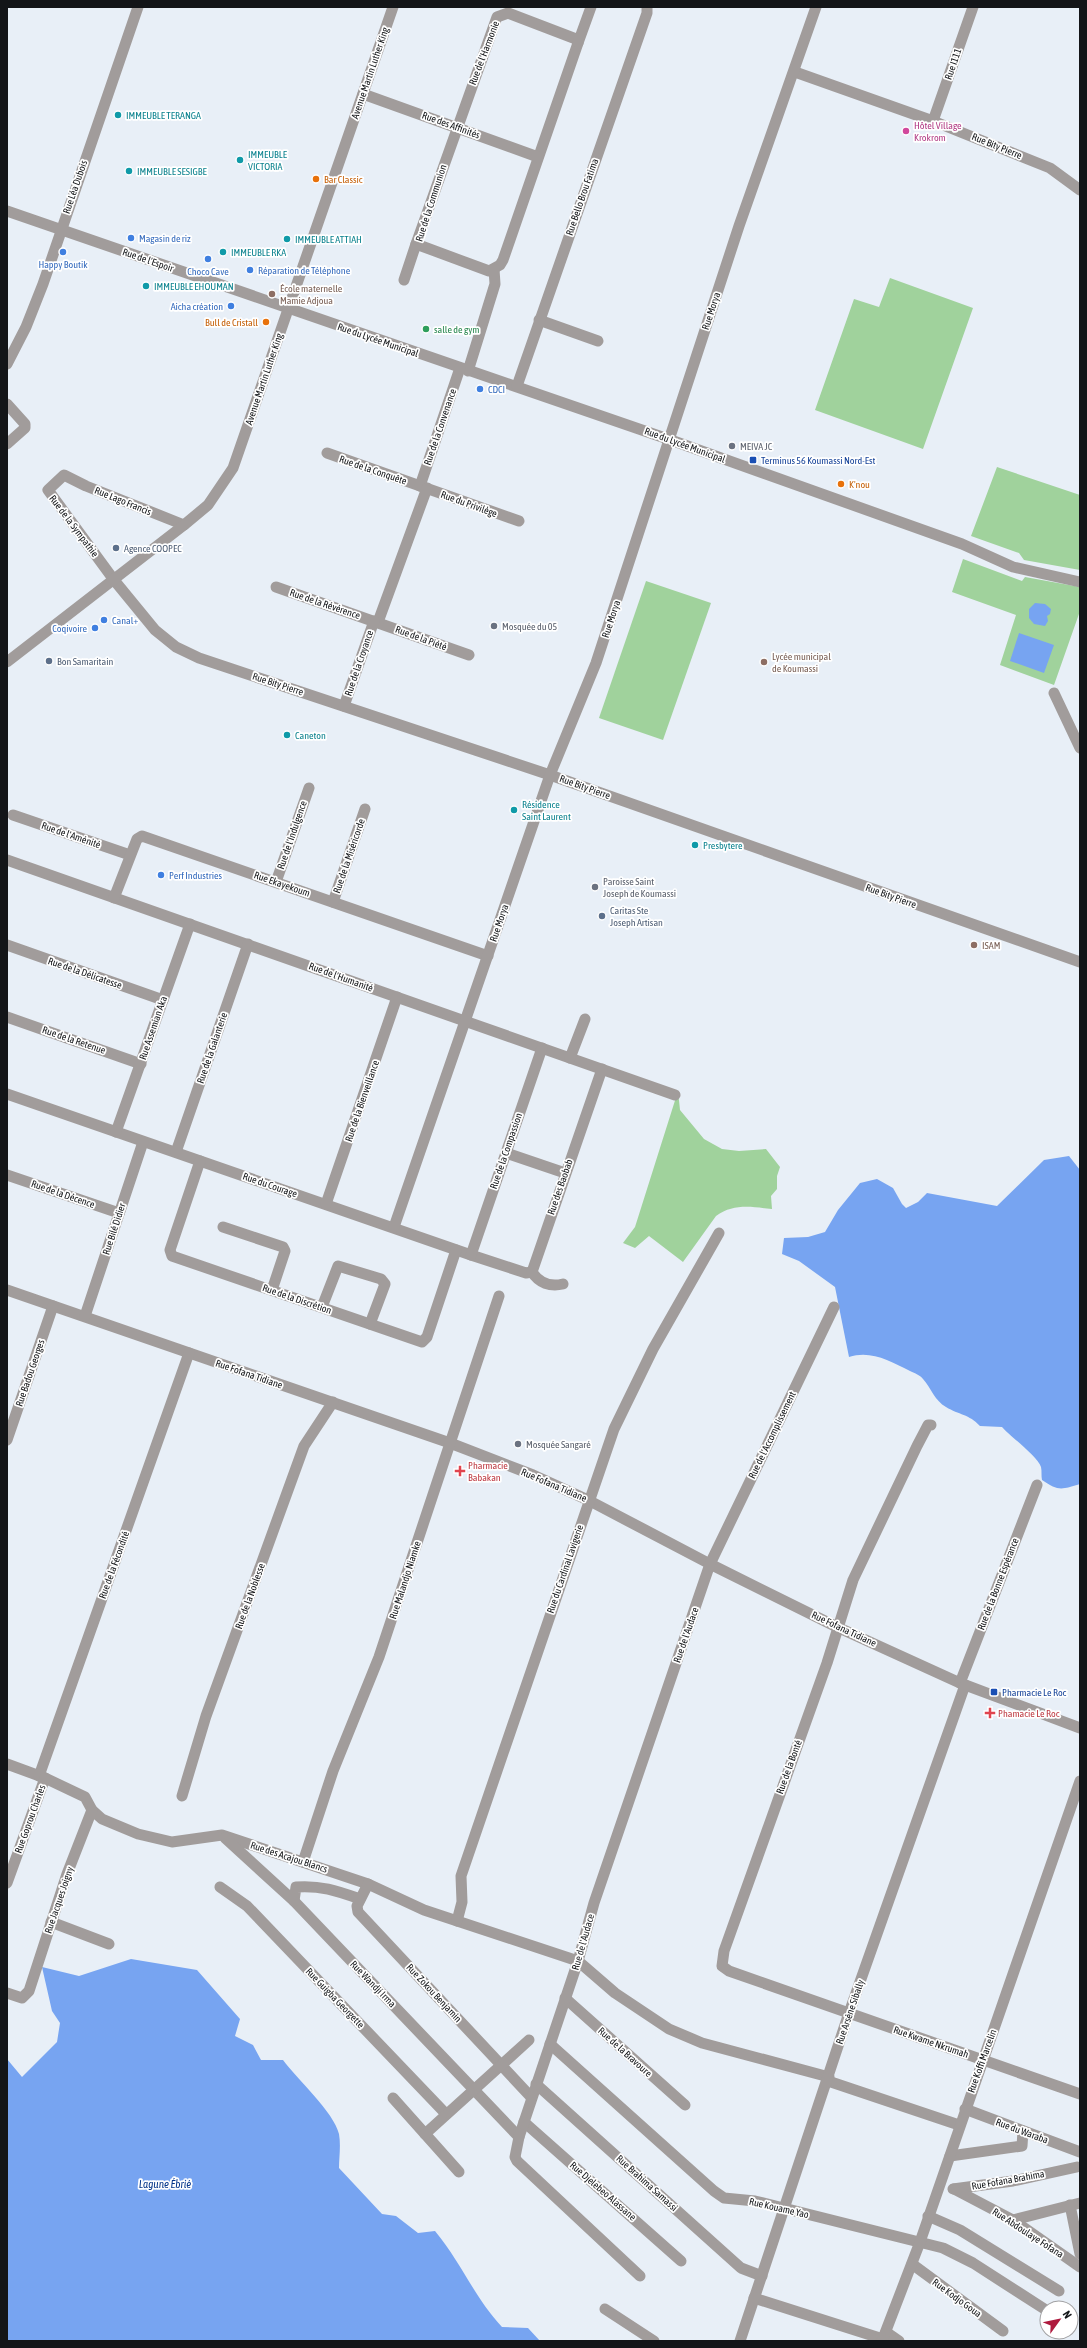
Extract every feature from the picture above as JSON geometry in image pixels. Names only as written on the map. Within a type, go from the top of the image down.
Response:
[{"type":"street","name":"Rue Léa Dubois","points":[[7,364],[26,327],[138,7]]},
{"type":"street","name":"Avenue Martin Luther King","points":[[7,662],[184,526],[208,504],[233,468],[393,7]]},
{"type":"street","points":[[494,269],[503,260],[591,7]]},
{"type":"street","name":"Rue Bello Brou Fatima","points":[[516,386],[647,13],[647,7]]},
{"type":"street","name":"Rue Morya","points":[[394,1228],[550,775],[596,663],[668,439],[739,226],[795,72],[816,7]]},
{"type":"street","name":"Rue I111","points":[[933,121],[973,7]]},
{"type":"street","name":"Rue de l'Harmonie","points":[[456,127],[497,17],[508,13],[576,39],[578,43]]},
{"type":"street","name":"Rue Bity Pierre","points":[[795,72],[933,121],[1050,168],[1080,190]]},
{"type":"street","name":"Rue des Affinités","points":[[363,94],[538,157]]},
{"type":"street","name":"Rue de la Communion","points":[[456,127],[416,244],[489,271],[494,269]]},
{"type":"street","name":"Rue de l'Espoir","points":[[7,211],[288,309]]},
{"type":"street","points":[[404,280],[416,244]]},
{"type":"street","name":"Rue de la Convenance","points":[[376,622],[495,284],[494,269]]},
{"type":"street","name":"Rue du Lycée Municipal","points":[[288,309],[668,439],[962,544],[1013,567],[1080,582]]},
{"type":"street","points":[[539,320],[598,341]]},
{"type":"street","points":[[7,404],[25,424],[25,428],[7,444]]},
{"type":"street","name":"Rue de la Conquête","points":[[327,453],[423,487]]},
{"type":"street","name":"Rue Lago Francis","points":[[64,474],[86,486],[184,526]]},
{"type":"street","name":"Rue de la Sympathie","points":[[64,474],[50,486],[48,490],[49,494],[114,580]]},
{"type":"street","name":"Rue du Privilège","points":[[423,487],[519,521]]},
{"type":"street","name":"Rue Bity Pierre","points":[[114,580],[155,630],[176,647],[199,658],[550,775],[1080,962]]},
{"type":"street","name":"Rue de la Révérence","points":[[276,587],[376,622]]},
{"type":"street","name":"Rue de la Piété","points":[[376,622],[469,655]]},
{"type":"street","name":"Rue de la Croyance","points":[[344,706],[376,622]]},
{"type":"street","points":[[1054,693],[1080,748]]},
{"type":"street","name":"Rue de l'Indulgence","points":[[276,882],[308,788]]},
{"type":"street","name":"Rue de la Miséricorde","points":[[332,902],[365,809]]},
{"type":"street","name":"Rue de l'Aménité","points":[[13,815],[130,855]]},
{"type":"street","name":"Rue Ekayekoum","points":[[114,898],[137,839],[142,836],[488,956]]},
{"type":"street","name":"Rue de l'Humanité","points":[[7,860],[675,1095]]},
{"type":"street","name":"Rue Assemian Aka","points":[[116,1132],[190,924]]},
{"type":"street","name":"Rue de la Galanterie","points":[[176,1152],[248,944]]},
{"type":"street","name":"Rue de la Délicatesse","points":[[7,945],[163,1000]]},
{"type":"street","name":"Rue de la Bienveillance","points":[[326,1204],[397,998]]},
{"type":"street","name":"Rue de la Retenue","points":[[7,1017],[141,1064]]},
{"type":"street","points":[[570,1058],[585,1019]]},
{"type":"street","name":"Rue de la Compassion","points":[[471,1255],[542,1048]]},
{"type":"street","name":"Rue des Baobab","points":[[532,1272],[602,1069]]},
{"type":"street","name":"Rue du Courage","points":[[7,1094],[456,1250],[526,1273],[532,1272]]},
{"type":"street","name":"Rue Bilé Didier","points":[[85,1316],[143,1142]]},
{"type":"street","points":[[506,1153],[565,1173]]},
{"type":"street","name":"Rue de la Discrétion","points":[[200,1161],[170,1250],[170,1254],[272,1290],[422,1342],[426,1340],[456,1250]]},
{"type":"street","name":"Rue de la Décence","points":[[7,1175],[119,1213]]},
{"type":"street","points":[[223,1227],[283,1248],[284,1251],[272,1290]]},
{"type":"street","name":"Rue du Cardinal Lavigerie","points":[[457,1921],[462,1902],[461,1876],[588,1500],[614,1429],[653,1349],[719,1233]]},
{"type":"street","points":[[322,1307],[338,1266],[382,1279],[385,1284],[370,1324]]},
{"type":"street","points":[[532,1272],[547,1284],[563,1284]]},
{"type":"street","name":"Rue Fofana Tidiane","points":[[7,1290],[450,1443],[588,1500],[710,1564],[837,1627],[962,1684],[1080,1728]]},
{"type":"street","name":"Rue Malandjo Niamke","points":[[303,1862],[333,1772],[379,1657],[499,1296]]},
{"type":"street","name":"Rue Badou Georges","points":[[7,1440],[53,1306]]},
{"type":"street","name":"Rue de l'Accomplissement","points":[[710,1564],[834,1307]]},
{"type":"street","name":"Rue de la Fécondité","points":[[42,1777],[189,1353]]},
{"type":"street","name":"Rue de la Noblesse","points":[[182,1796],[206,1716],[304,1446],[333,1402]]},
{"type":"street","name":"Rue de la Bonté","points":[[849,2013],[729,1971],[722,1966],[722,1957],[827,1663],[837,1627],[863,1558],[917,1446],[928,1425],[931,1425]]},
{"type":"street","name":"Rue de la Bonne Espérance","points":[[962,1684],[1037,1485]]},
{"type":"street","name":"Rue de l'Audace","points":[[640,2276],[517,2161],[515,2157],[519,2137],[531,2097],[578,1960],[594,1904],[710,1564]]},
{"type":"street","name":"Rue Arsène Sibally","points":[[740,2341],[849,2013],[962,1684]]},
{"type":"street","name":"Rue des Acajou Blancs","points":[[7,1764],[42,1777],[85,1797],[92,1810],[102,1819],[138,1834],[172,1842],[222,1835],[368,1884],[424,1910],[578,1960]]},
{"type":"street","name":"Rue Goprou Charles","points":[[7,1883],[42,1777]]},
{"type":"street","name":"Rue Koffi Marcelin","points":[[884,2337],[920,2242],[950,2156],[959,2125],[1080,1781]]},
{"type":"street","name":"Rue Jacques Joigny","points":[[7,1993],[22,1998],[29,1991],[67,1874],[92,1810]]},
{"type":"street","name":"Rue Wandji Irma","points":[[222,1835],[294,1901],[519,2137]]},
{"type":"street","points":[[294,1901],[296,1887],[312,1886],[331,1888],[360,1899],[368,1884]]},
{"type":"street","name":"Rue Guigba Georgette","points":[[220,1887],[247,1906],[446,2114]]},
{"type":"street","name":"Rue Zokou Benjamin","points":[[360,1899],[357,1906],[358,1912],[531,2097]]},
{"type":"street","points":[[51,1922],[109,1944]]},
{"type":"street","points":[[578,1960],[615,1993],[669,2029],[708,2045],[828,2079],[959,2125]]},
{"type":"street","name":"Rue de la Bravoure","points":[[565,1998],[685,2105]]},
{"type":"street","name":"Rue Kwame Nkrumah","points":[[849,2013],[1080,2094]]},
{"type":"street","points":[[425,2134],[528,2040]]},
{"type":"street","name":"Rue Kouame Yao","points":[[550,2044],[714,2191],[724,2198],[755,2201],[943,2248],[973,2263],[1039,2305]]},
{"type":"street","name":"Rue Brahima Samassi","points":[[536,2084],[740,2268],[762,2276]]},
{"type":"street","points":[[393,2098],[459,2172]]},
{"type":"street","name":"Rue du Waraba","points":[[965,2110],[1080,2152]]},
{"type":"street","name":"Rue Djelebeo Alassane","points":[[524,2122],[682,2261]]},
{"type":"street","points":[[950,2156],[1022,2146],[1024,2131]]},
{"type":"street","name":"Rue Fofana Brahima","points":[[938,2189],[954,2189],[1013,2181],[1077,2167]]},
{"type":"street","name":"Rue Abdoulaye Fofana","points":[[954,2189],[1012,2220],[1080,2267]]},
{"type":"street","points":[[1012,2220],[1075,2204]]},
{"type":"street","name":"Rue Abdoulaye Fofana","points":[[1075,2204],[1080,2254]]},
{"type":"street","points":[[928,2216],[960,2230],[1059,2291]]},
{"type":"street","name":"Rue Kodjo Goua","points":[[912,2264],[1003,2332]]},
{"type":"street","points":[[754,2298],[899,2341]]},
{"type":"street","points":[[605,2309],[654,2341]]},
{"type":"green space","points":[[890,278],[973,308],[923,449],[815,410],[854,299],[879,307]]},
{"type":"green space","points":[[997,467],[1080,495],[1080,570],[1024,560],[1019,553],[971,536]]},
{"type":"green space","points":[[963,559],[1022,581],[1025,577],[1080,587],[1080,611],[1054,685],[1000,665],[1016,615],[952,592]]},
{"type":"green space","points":[[646,581],[711,603],[663,740],[599,718]]},
{"type":"green space","points":[[678,1091],[680,1110],[704,1139],[722,1149],[739,1151],[766,1149],[780,1167],[777,1176],[777,1189],[771,1196],[772,1209],[743,1207],[730,1209],[716,1216],[683,1262],[649,1236],[635,1248],[623,1243],[635,1227]]},
{"type":"water","points":[[1035,603],[1045,604],[1051,609],[1050,614],[1047,616],[1048,621],[1045,626],[1034,624],[1029,618],[1029,609]]},
{"type":"water","points":[[1019,633],[1054,645],[1044,673],[1010,661]]},
{"type":"water","points":[[1069,1156],[1080,1170],[1080,1484],[1064,1488],[1056,1488],[1042,1480],[1041,1467],[1039,1463],[1002,1427],[980,1426],[968,1417],[946,1407],[936,1398],[926,1383],[917,1374],[873,1356],[857,1355],[849,1357],[835,1287],[799,1261],[782,1254],[784,1238],[808,1237],[825,1232],[838,1210],[860,1183],[877,1179],[893,1188],[906,1208],[918,1202],[927,1193],[997,1206],[1044,1160]]},
{"type":"water","name":"Lagune Ébrié","points":[[131,1959],[197,1970],[240,2019],[235,2036],[253,2045],[261,2060],[283,2060],[323,2106],[336,2125],[339,2134],[339,2168],[382,2214],[396,2216],[418,2233],[435,2231],[483,2304],[502,2327],[528,2328],[540,2341],[7,2341],[7,2059],[22,2077],[57,2042],[60,2023],[52,2011],[42,1967],[79,1976]]},
{"type":"place","name":"IMMEUBLE TERANGA","points":[[118,115]]},
{"type":"place","name":"Hôtel Village Krokrom","points":[[906,131]]},
{"type":"place","name":"IMMEUBLE VICTORIA","points":[[240,160]]},
{"type":"place","name":"IMMEUBLE SESIGBE","points":[[129,171]]},
{"type":"place","name":"Bar Classic","points":[[316,179]]},
{"type":"place","name":"Magasin de riz","points":[[131,238]]},
{"type":"place","name":"IMMEUBLE ATTIAH","points":[[287,239]]},
{"type":"place","name":"Happy Boutik","points":[[63,252]]},
{"type":"place","name":"IMMEUBLE RKA","points":[[223,252]]},
{"type":"place","name":"Choco Cave","points":[[208,259]]},
{"type":"place","name":"Réparation de Téléphone","points":[[250,270]]},
{"type":"place","name":"IMMEUBLE EHOUMAN","points":[[146,286]]},
{"type":"place","name":"École maternelle Mamie Adjoua","points":[[272,294]]},
{"type":"place","name":"Aicha création","points":[[231,306]]},
{"type":"place","name":"Bull de Cristall","points":[[266,322]]},
{"type":"place","name":"salle de gym","points":[[426,329]]},
{"type":"place","name":"CDCI","points":[[480,389]]},
{"type":"place","name":"MEIVA JC","points":[[732,446]]},
{"type":"place","name":"Terminus 56 Koumassi Nord-Est","points":[[753,460]]},
{"type":"place","name":"K'nou","points":[[841,484]]},
{"type":"place","name":"Agence COOPEC","points":[[116,548]]},
{"type":"place","name":"Canal+","points":[[104,620]]},
{"type":"place","name":"Mosquée du 05","points":[[494,626]]},
{"type":"place","name":"Coqivoire","points":[[95,628]]},
{"type":"place","name":"Bon Samaritain","points":[[49,661]]},
{"type":"place","name":"Lycée municipal de Koumassi","points":[[764,662]]},
{"type":"place","name":"Caneton","points":[[287,735]]},
{"type":"place","name":"Résidence Saint Laurent","points":[[514,810]]},
{"type":"place","name":"Presbytere","points":[[695,845]]},
{"type":"place","name":"Perf Industries","points":[[161,875]]},
{"type":"place","name":"Paroisse Saint Joseph de Koumassi","points":[[595,887]]},
{"type":"place","name":"Caritas Ste Joseph Artisan","points":[[602,916]]},
{"type":"place","name":"ISAM","points":[[974,945]]},
{"type":"place","name":"Mosquée Sangaré","points":[[518,1444]]},
{"type":"place","name":"Pharmacie Babakan","points":[[460,1471]]},
{"type":"place","name":"Pharmacie Le Roc","points":[[994,1692]]},
{"type":"place","name":"Phamacie Le Roc","points":[[990,1713]]}]
